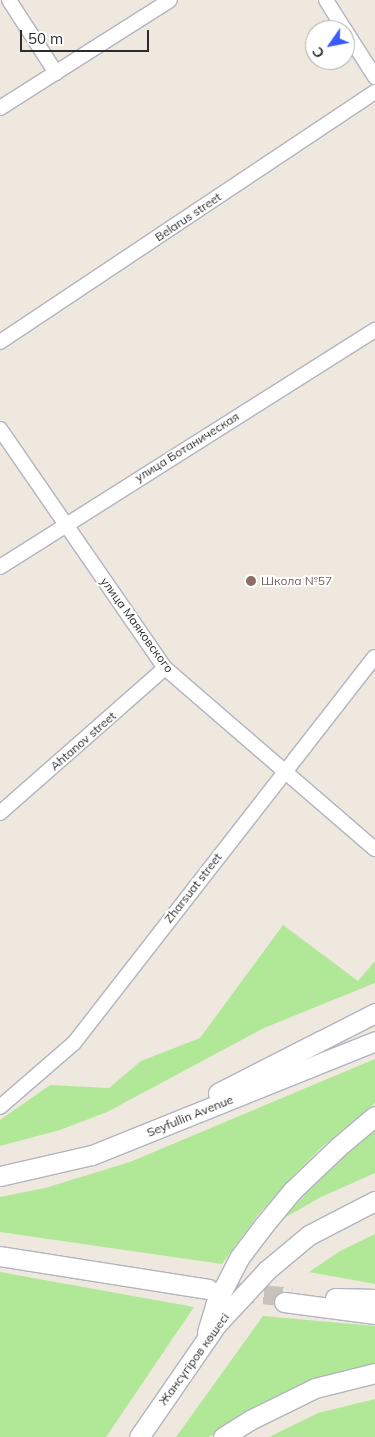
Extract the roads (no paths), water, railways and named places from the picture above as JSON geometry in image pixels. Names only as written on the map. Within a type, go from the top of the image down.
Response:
[{"type":"main road","points":[[132,1139],[375,1013]]},
{"type":"main road","name":"Seyfullin Avenue","points":[[0,1176],[65,1163],[132,1139],[375,1041]]},
{"type":"main road","points":[[204,1344],[215,1305],[239,1258],[292,1191],[338,1147],[375,1116]]},
{"type":"main road","name":"Жансүгіров көшесі","points":[[139,1437],[217,1324],[288,1251],[329,1224],[375,1201]]},
{"type":"main road","points":[[5,1258],[208,1289]]},
{"type":"main road","points":[[375,1299],[288,1300],[375,1314]]},
{"type":"main road","points":[[228,1435],[315,1388],[375,1373]]},
{"type":"street","points":[[9,0],[56,73]]},
{"type":"street","points":[[0,108],[170,0]]},
{"type":"street","points":[[326,0],[339,20]]},
{"type":"street","points":[[355,46],[375,77]]},
{"type":"street","name":"Belarus street","points":[[0,342],[375,92]]},
{"type":"street","name":"улица Ботаническая","points":[[0,567],[65,523],[375,330]]},
{"type":"street","name":"улица Маяковского","points":[[0,429],[165,668],[282,772],[375,849]]},
{"type":"street","name":"Zharsuat street","points":[[0,1107],[74,1043],[282,772],[375,657]]},
{"type":"street","name":"Ahtanov street","points":[[0,813],[165,668]]},
{"type":"tunnel","points":[[208,1289],[292,1297]]},
{"type":"place","name":"Школа №57","points":[[251,581]]}]
